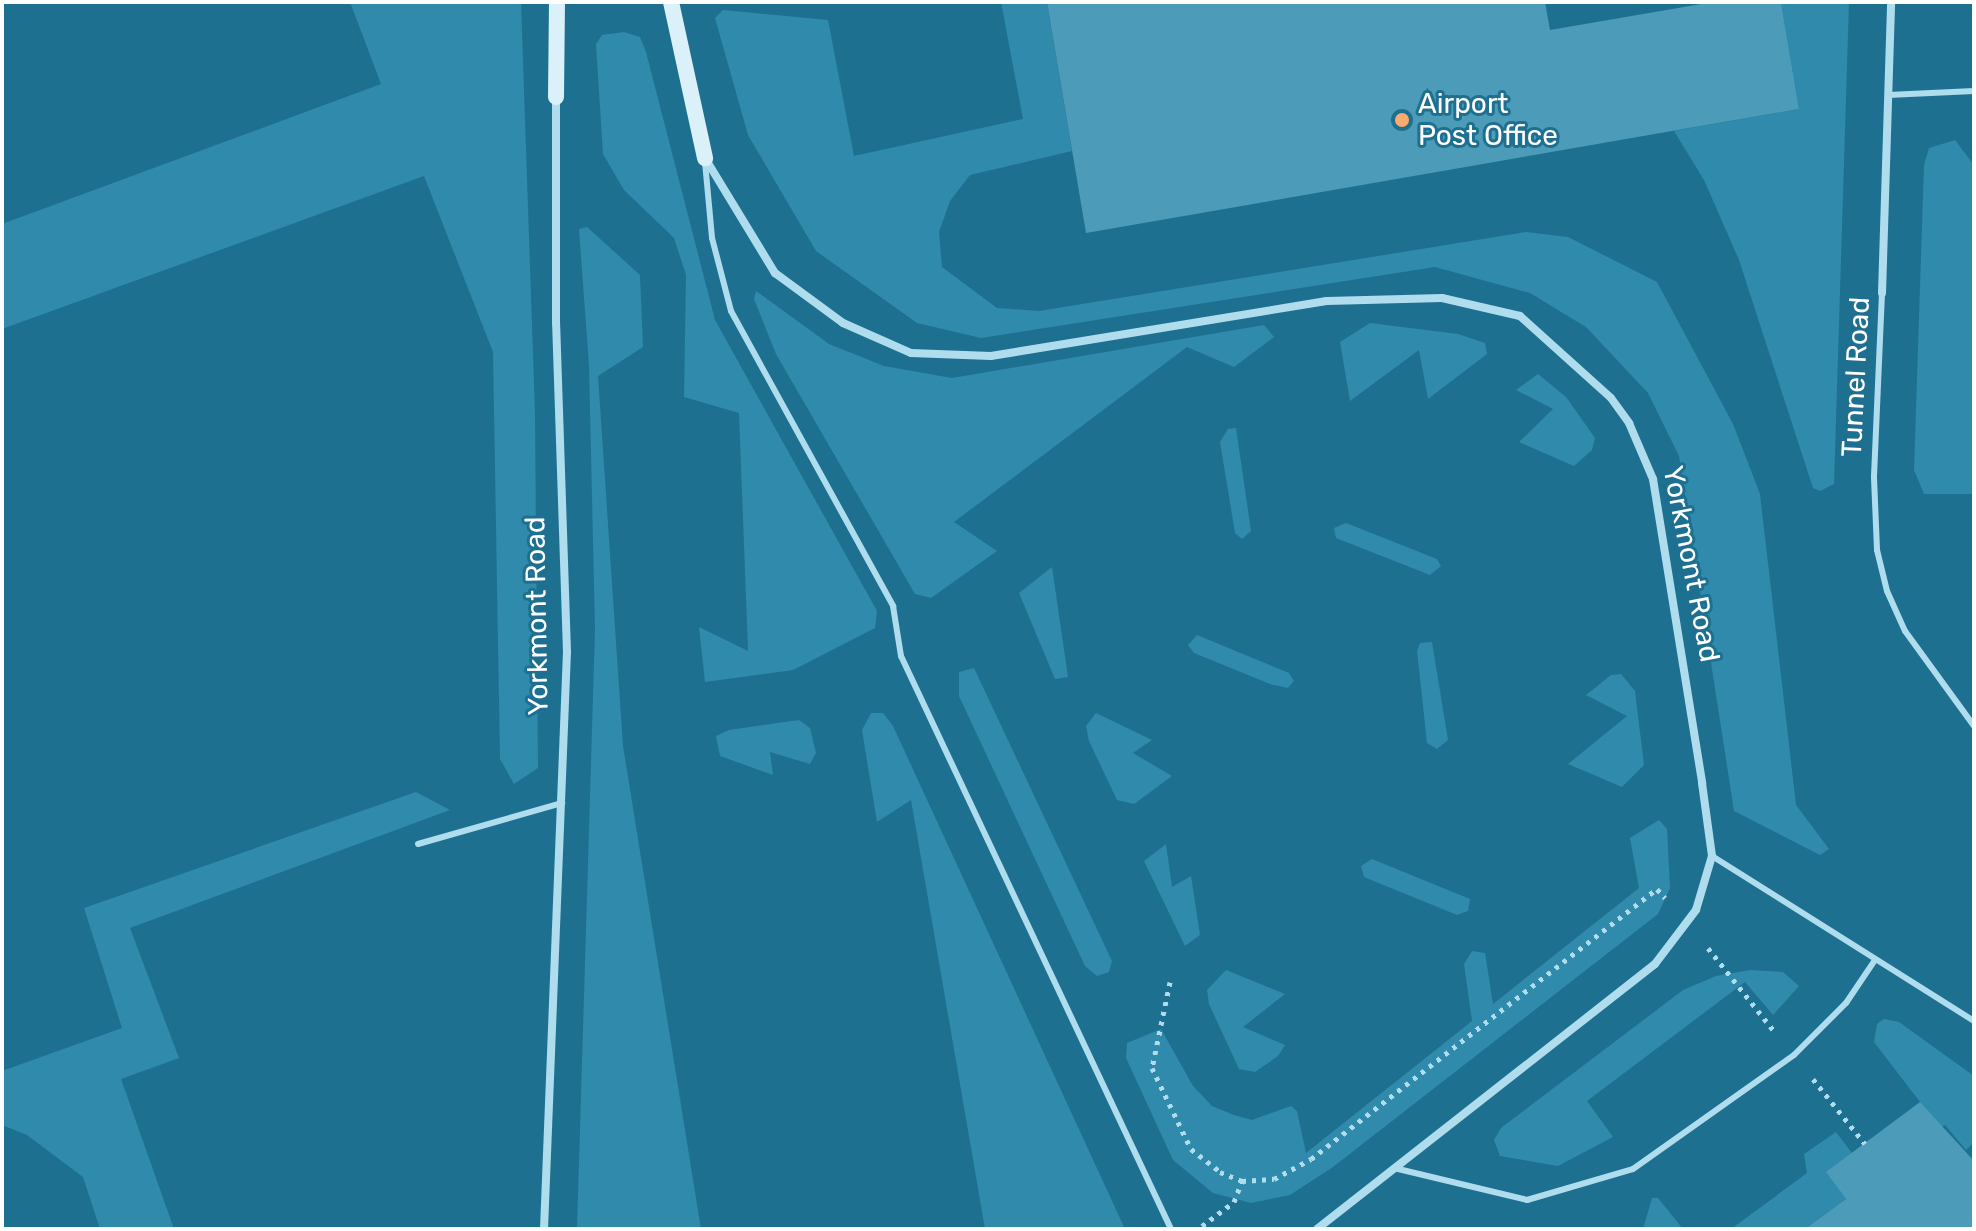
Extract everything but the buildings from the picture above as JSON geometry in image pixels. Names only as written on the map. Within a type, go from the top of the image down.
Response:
[{"type":"street","name":"Yorkmont Road","points":[[544,1229],[567,652],[556,323],[557,2]]},
{"type":"street","name":"Yorkmont Road","points":[[671,2],[705,158],[775,273],[843,323],[911,353],[991,356],[1327,301],[1442,298],[1520,316],[1611,398],[1653,479],[1712,856],[1696,910],[1655,964],[1317,1229]]},
{"type":"street","name":"Tunnel Road","points":[[1882,293],[1891,2]]},
{"type":"lane","points":[[1888,95],[1974,91]]},
{"type":"lane","points":[[705,158],[712,238],[731,311],[893,606],[901,656],[1171,1229]]},
{"type":"lane","name":"Tunnel Road","points":[[1882,293],[1874,478],[1877,550],[1887,591],[1905,631],[1974,726]]},
{"type":"lane","points":[[418,844],[562,803]]},
{"type":"lane","points":[[1712,856],[1974,1021]]},
{"type":"lane","points":[[1394,1168],[1527,1200],[1633,1169],[1794,1055],[1846,1003],[1875,960]]},
{"type":"path","points":[[1170,982],[1152,1068],[1191,1149],[1220,1172],[1242,1181],[1274,1179],[1311,1159],[1657,889],[1865,1144]]},
{"type":"path","points":[[1198,1229],[1234,1202],[1242,1181]]},
{"type":"shaded area","points":[[350,2],[521,2],[535,413],[538,768],[514,784],[500,759],[493,352],[424,176],[2,329],[2,224],[381,84]]},
{"type":"shaded area","points":[[1001,2],[1047,2],[1072,151],[970,175],[950,201],[939,232],[942,267],[997,308],[1039,311],[1526,232],[1568,237],[1657,282],[1733,424],[1760,494],[1796,805],[1829,849],[1820,855],[1734,811],[1679,456],[1648,393],[1586,327],[1530,293],[1435,267],[981,338],[917,323],[816,251],[748,135],[715,18],[723,10],[828,20],[854,156],[1023,119]]},
{"type":"shaded area","points":[[1781,2],[1849,2],[1834,484],[1820,491],[1813,488],[1739,260],[1704,180],[1674,131],[1799,109]]},
{"type":"shaded area","points":[[624,32],[640,37],[646,52],[715,320],[877,611],[875,628],[793,670],[705,682],[699,627],[748,651],[739,413],[684,397],[686,275],[674,238],[624,190],[603,154],[596,44],[602,35]]},
{"type":"shaded area","points":[[1955,140],[1973,164],[1974,494],[1924,494],[1914,470],[1924,165],[1929,148]]},
{"type":"shaded area","points":[[587,227],[640,275],[643,347],[598,376],[623,746],[701,1229],[577,1229],[595,629],[589,366],[579,229]]},
{"type":"shaded area","points":[[756,291],[829,344],[884,366],[952,378],[1264,325],[1274,337],[1234,367],[1187,347],[954,522],[997,551],[931,598],[915,594],[776,354],[754,299]]},
{"type":"shaded area","points":[[1370,323],[1458,334],[1485,343],[1487,354],[1428,399],[1419,350],[1350,401],[1340,342]]},
{"type":"shaded area","points":[[1538,374],[1566,397],[1595,438],[1592,450],[1574,466],[1519,442],[1553,409],[1516,390]]},
{"type":"shaded area","points":[[1236,428],[1251,531],[1242,539],[1235,533],[1220,442],[1228,429]]},
{"type":"shaded area","points":[[1346,523],[1437,559],[1441,566],[1430,575],[1336,538],[1334,528]]},
{"type":"shaded area","points":[[1052,567],[1068,677],[1055,679],[1019,593]]},
{"type":"shaded area","points":[[1197,635],[1289,673],[1294,681],[1288,688],[1270,684],[1194,653],[1188,645]]},
{"type":"shaded area","points":[[1432,642],[1448,740],[1437,749],[1427,743],[1417,651],[1420,643]]},
{"type":"shaded area","points":[[974,668],[1112,961],[1109,972],[1097,976],[1085,966],[959,696],[959,672]]},
{"type":"shaded area","points":[[1621,674],[1635,691],[1644,765],[1622,787],[1568,764],[1627,716],[1586,695],[1611,675]]},
{"type":"shaded area","points":[[871,713],[883,713],[893,726],[1125,1229],[985,1229],[911,800],[877,822],[862,730]]},
{"type":"shaded area","points":[[1096,713],[1152,740],[1133,753],[1172,776],[1134,804],[1117,800],[1089,741],[1086,726]]},
{"type":"shaded area","points":[[799,720],[810,728],[816,753],[810,764],[770,752],[773,775],[720,756],[716,736],[729,730]]},
{"type":"shaded area","points":[[416,792],[450,810],[130,928],[179,1058],[121,1079],[174,1229],[100,1229],[83,1177],[27,1135],[2,1125],[2,1071],[122,1028],[84,908]]},
{"type":"shaded area","points":[[1659,820],[1667,829],[1670,888],[1658,914],[1333,1167],[1290,1195],[1251,1203],[1213,1193],[1173,1160],[1126,1058],[1127,1043],[1161,1029],[1193,1086],[1212,1106],[1234,1115],[1252,1120],[1291,1106],[1297,1111],[1306,1153],[1472,1021],[1464,964],[1472,951],[1485,953],[1493,1004],[1639,888],[1630,838]]},
{"type":"shaded area","points":[[1166,844],[1172,887],[1191,876],[1200,935],[1185,946],[1144,861]]},
{"type":"shaded area","points":[[1372,859],[1470,899],[1468,911],[1457,915],[1364,877],[1361,866]]},
{"type":"shaded area","points":[[1226,970],[1285,994],[1243,1027],[1285,1045],[1278,1056],[1255,1072],[1239,1069],[1209,1004],[1207,990]]},
{"type":"shaded area","points":[[1750,970],[1783,972],[1799,986],[1773,1015],[1745,982],[1587,1101],[1613,1137],[1558,1166],[1500,1156],[1494,1140],[1501,1128],[1683,990],[1716,976]]},
{"type":"shaded area","points":[[1884,1019],[1899,1022],[1974,1076],[1974,1142],[1966,1150],[1945,1125],[1940,1128],[1874,1042],[1877,1024]]},
{"type":"shaded area","points":[[1836,1132],[1852,1153],[1827,1172],[1846,1199],[1805,1229],[1731,1229],[1807,1173],[1804,1154]]},
{"type":"shaded area","points":[[1652,1198],[1658,1198],[1683,1229],[1643,1229]]},
{"type":"place","name":"Airport Post Office","points":[[1402,120]]}]
